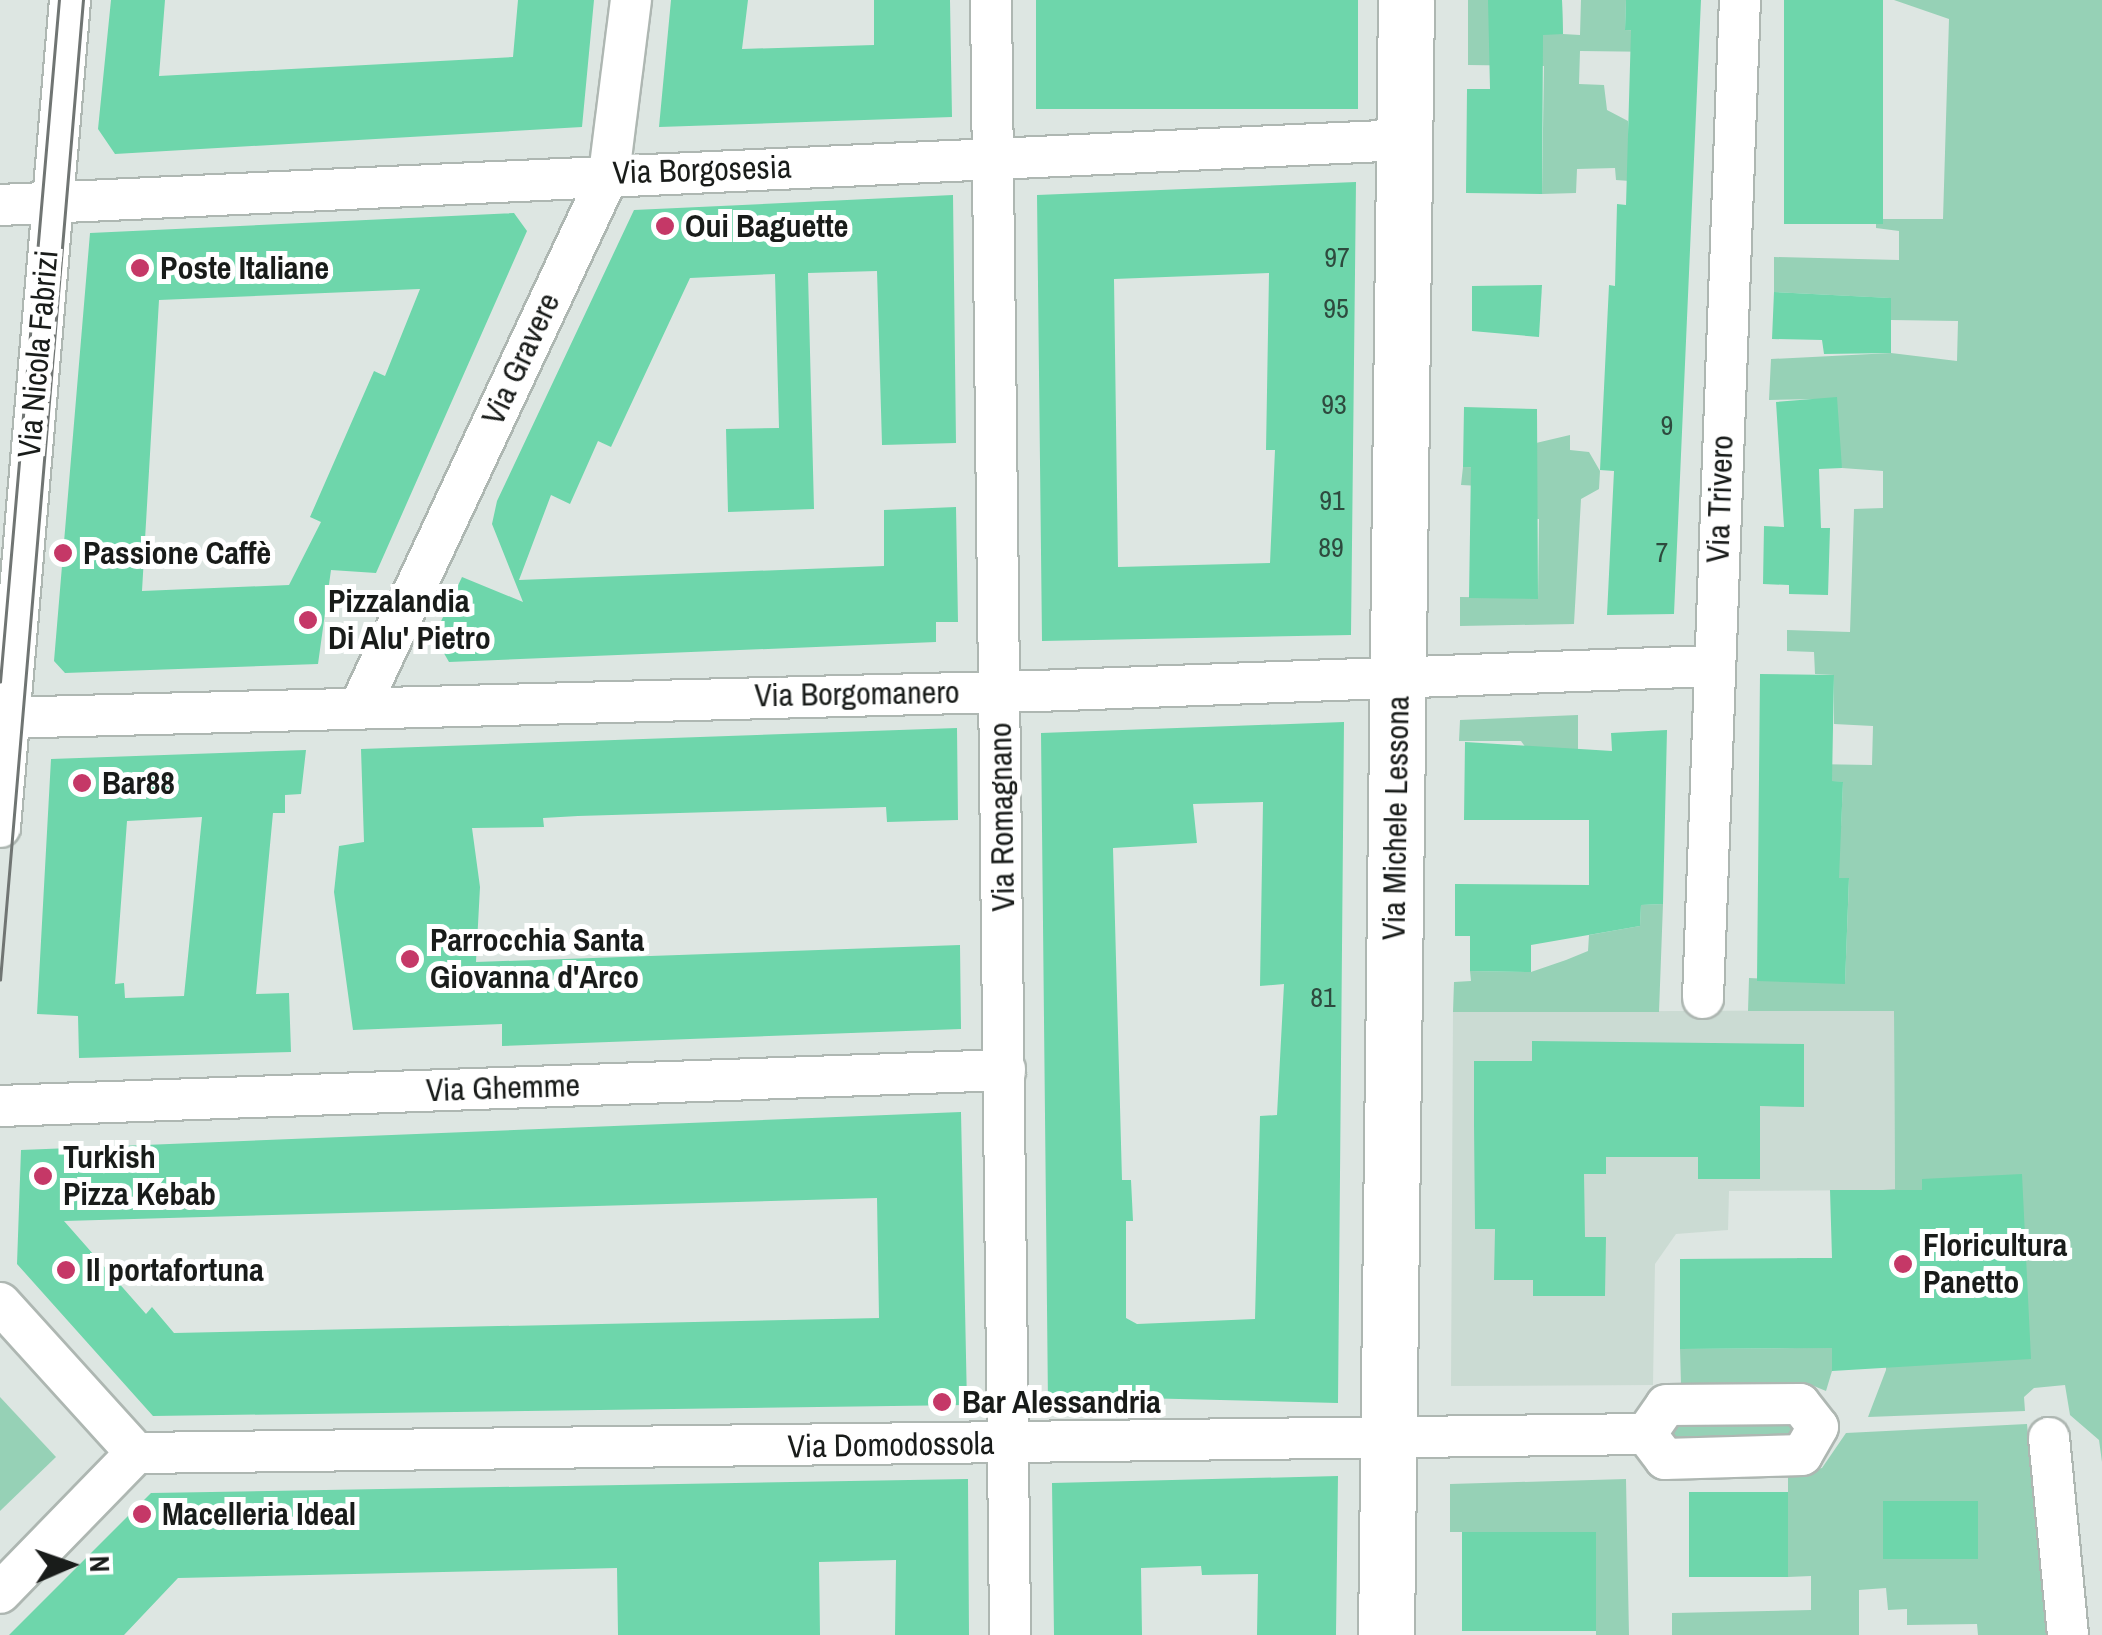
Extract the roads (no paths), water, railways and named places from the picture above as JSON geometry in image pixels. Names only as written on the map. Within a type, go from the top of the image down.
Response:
[{"type":"street","name":"Via Nicola Fabrizi","points":[[0,827],[4,718],[70,0]]},
{"type":"street","name":"Via Gravere","points":[[361,704],[608,174],[631,0]]},
{"type":"street","name":"Via Romagnano","points":[[991,0],[1010,1635]]},
{"type":"street","name":"Via Michele Lessona","points":[[1386,1635],[1406,0]]},
{"type":"street","name":"Via Trivero","points":[[1703,998],[1740,0]]},
{"type":"street","name":"Via Borgosesia","points":[[0,204],[1405,140]]},
{"type":"street","name":"Via Borgomanero","points":[[4,718],[361,704],[1001,692],[1713,666]]},
{"type":"street","name":"Via Ghemme","points":[[0,1106],[1005,1070]]},
{"type":"street","points":[[0,1303],[136,1454],[0,1593]]},
{"type":"street","name":"Via Domodossola","points":[[136,1454],[1646,1434]]},
{"type":"street","points":[[2048,1438],[2068,1635]]},
{"type":"tram line","points":[[0,682],[59,0]]},
{"type":"tram line","points":[[0,980],[83,0]]},
{"type":"place","name":"Oui Baguette","points":[[665,226]]},
{"type":"place","name":"Poste Italiane","points":[[140,268]]},
{"type":"place","name":"Passione Caffè","points":[[63,553]]},
{"type":"place","name":"Pizzalandia Di Alu' Pietro","points":[[308,620]]},
{"type":"place","name":"Bar88","points":[[82,783]]},
{"type":"place","name":"Parrocchia Santa Giovanna d'Arco","points":[[410,959]]},
{"type":"place","name":"Turkish Pizza Kebab","points":[[43,1176]]},
{"type":"place","name":"Floricultura Panetto","points":[[1903,1264]]},
{"type":"place","name":"Il portafortuna","points":[[66,1270]]},
{"type":"place","name":"Bar Alessandria","points":[[942,1402]]},
{"type":"place","name":"Macelleria Ideal","points":[[142,1514]]}]
